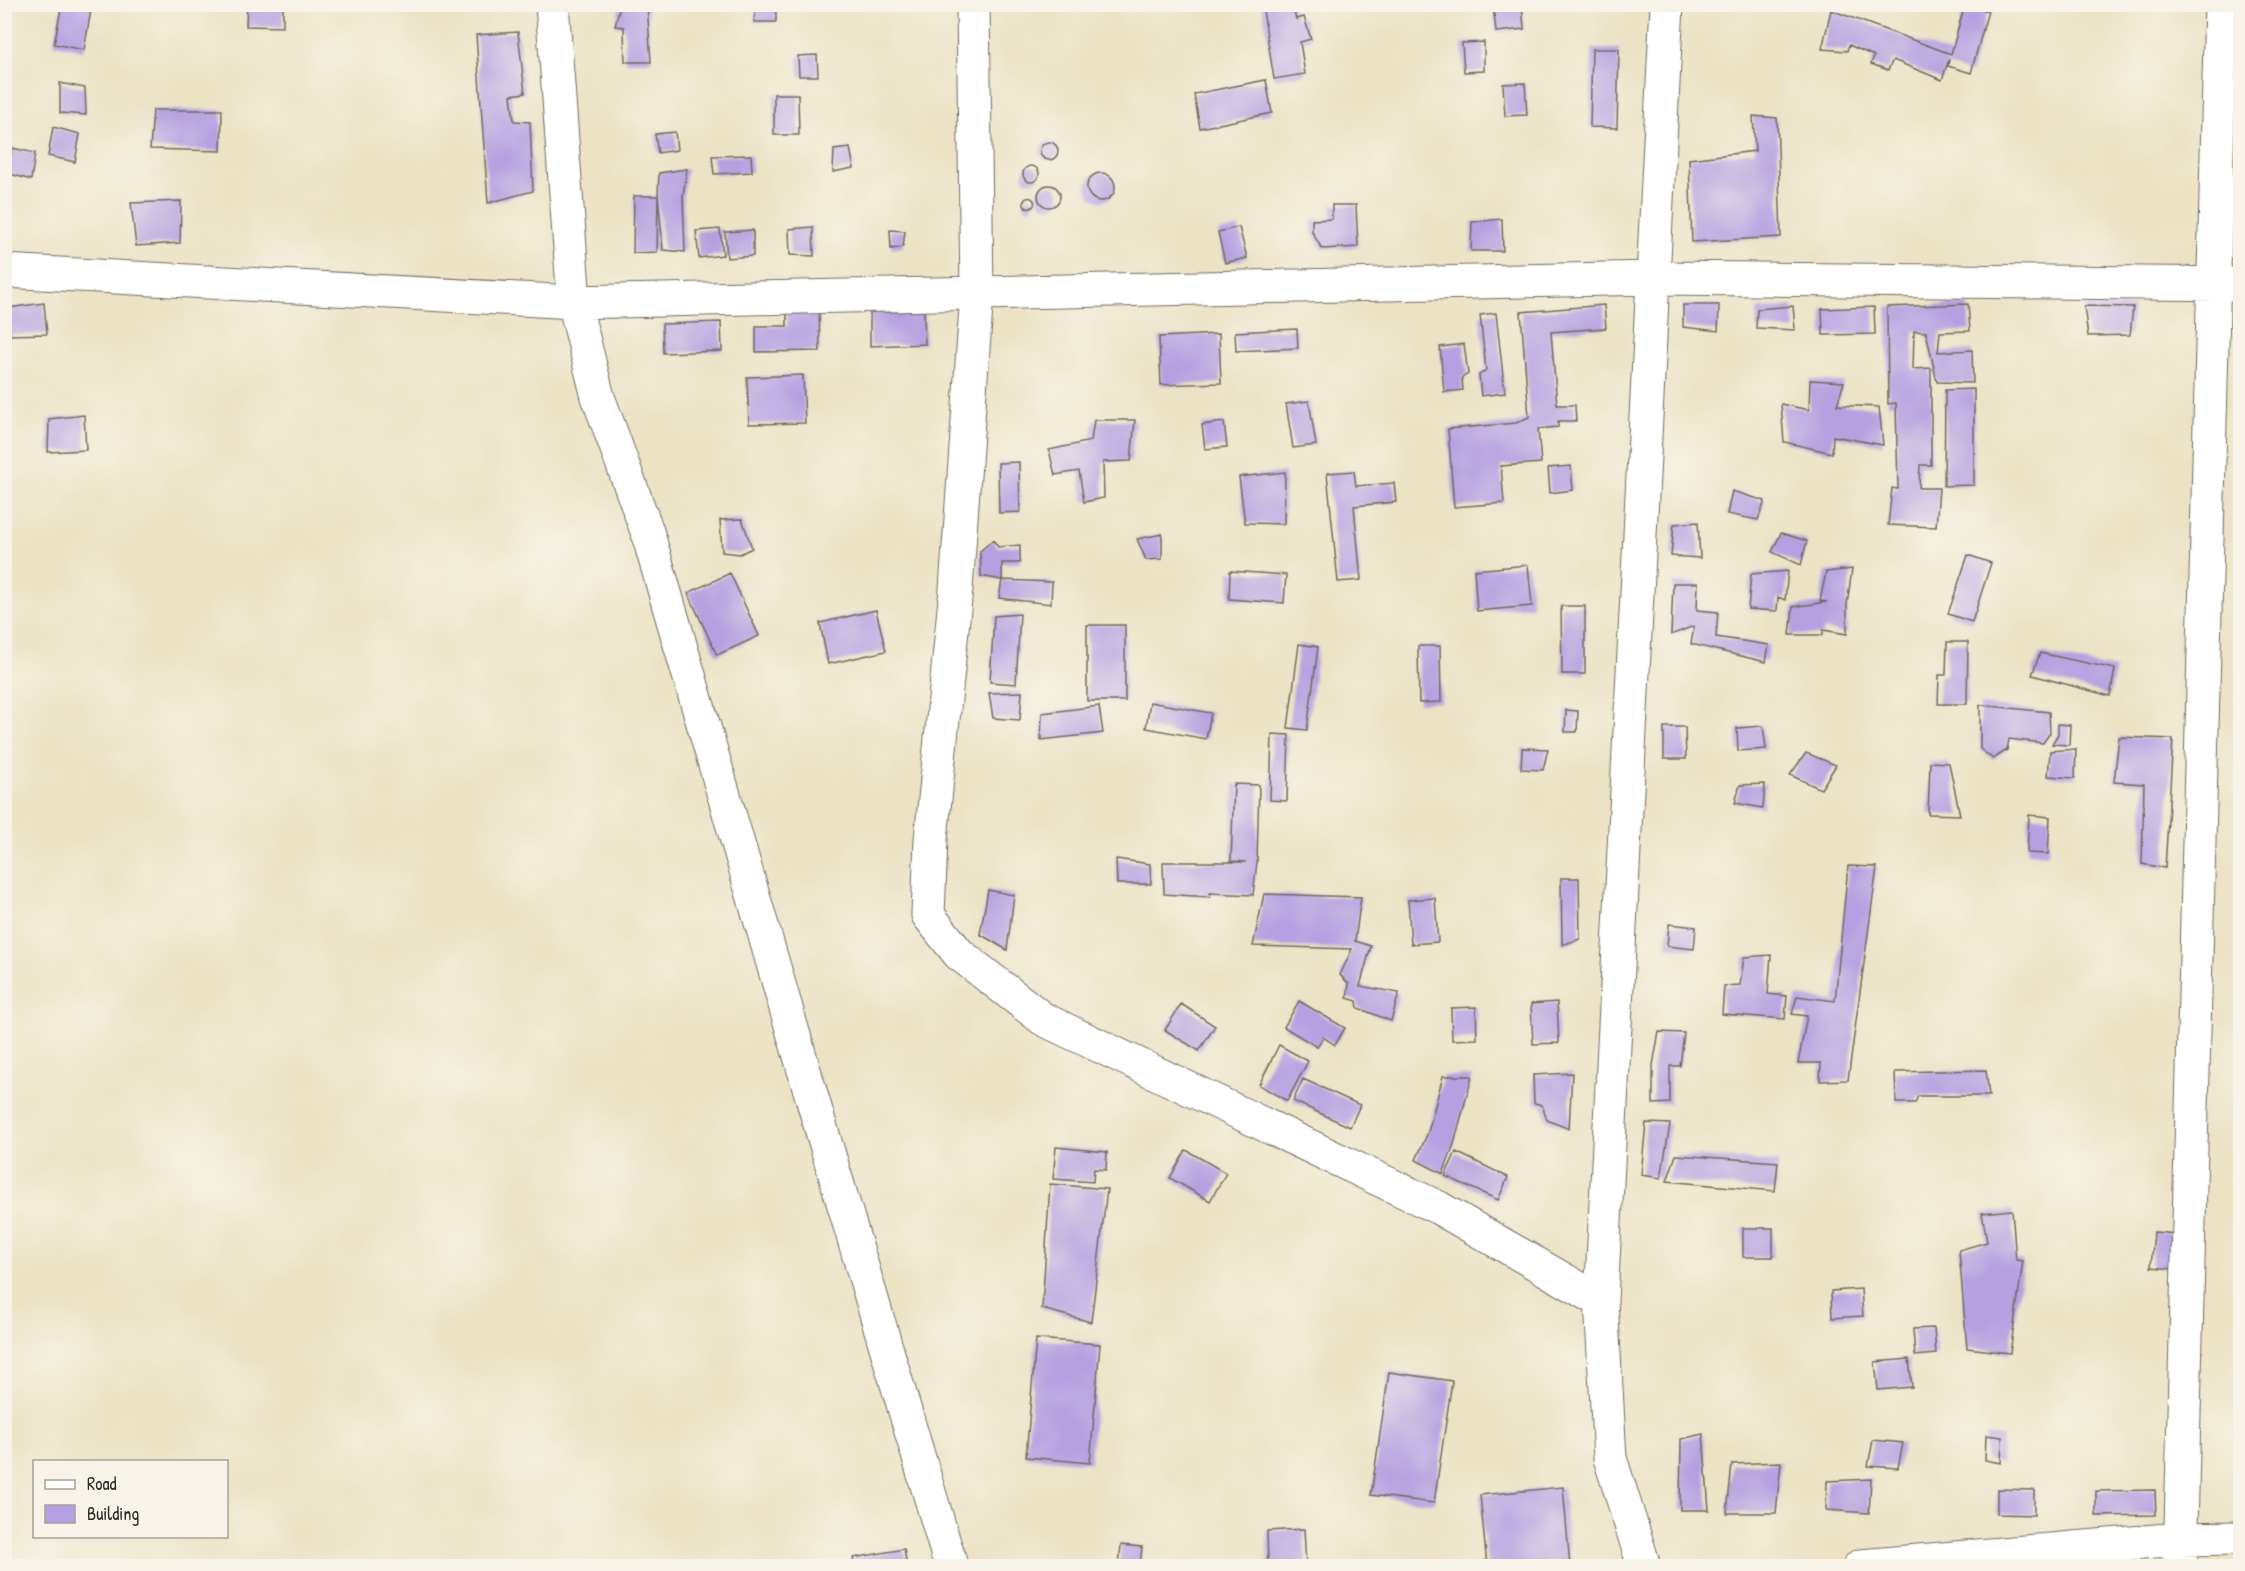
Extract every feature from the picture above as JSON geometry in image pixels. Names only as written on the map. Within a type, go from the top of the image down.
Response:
[{"type":"street","points":[[552,4],[574,302],[598,397],[647,531],[951,1566]]},
{"type":"street","points":[[974,4],[977,293],[956,589],[931,839],[928,915],[959,954],[1043,1019],[1439,1208],[1601,1301]]},
{"type":"street","points":[[1644,1566],[1610,1458],[1601,1301],[1667,4]]},
{"type":"street","points":[[2180,1553],[2227,283],[2221,4]]},
{"type":"street","points":[[4,271],[574,302],[1653,278],[2227,283]]},
{"type":"street","points":[[1860,1566],[2180,1553],[2241,1538]]},
{"type":"building","points":[[62,4],[92,4],[84,50],[54,44]]},
{"type":"building","points":[[247,4],[283,4],[283,27],[246,26]]},
{"type":"building","points":[[647,4],[651,62],[625,62],[624,27],[615,26],[620,6]]},
{"type":"building","points":[[756,4],[776,4],[776,22],[754,22]]},
{"type":"building","points":[[1262,4],[1292,4],[1296,19],[1304,17],[1311,39],[1300,42],[1305,74],[1274,79]]},
{"type":"building","points":[[1493,4],[1522,4],[1524,29],[1496,32]]},
{"type":"building","points":[[1965,4],[1988,11],[1971,73],[1948,66],[1949,59],[1942,80],[1893,60],[1888,70],[1871,64],[1874,56],[1849,45],[1847,51],[1822,49],[1831,10],[1951,54]]},
{"type":"building","points":[[518,32],[525,93],[511,95],[514,121],[530,122],[533,191],[488,203],[476,35]]},
{"type":"building","points":[[1484,42],[1484,71],[1464,72],[1462,43]]},
{"type":"building","points":[[1592,49],[1619,49],[1617,128],[1590,127]]},
{"type":"building","points":[[817,55],[818,76],[799,76],[798,56]]},
{"type":"building","points":[[1266,80],[1272,113],[1200,128],[1194,94]]},
{"type":"building","points":[[60,83],[85,88],[86,115],[60,113]]},
{"type":"building","points":[[1525,83],[1527,115],[1505,116],[1503,84]]},
{"type":"building","points":[[774,94],[798,94],[799,135],[774,135]]},
{"type":"building","points":[[153,110],[222,110],[221,151],[150,149]]},
{"type":"building","points":[[1753,116],[1777,118],[1781,237],[1692,242],[1689,159],[1755,151]]},
{"type":"building","points":[[53,127],[80,134],[75,162],[48,156]]},
{"type":"building","points":[[675,132],[677,150],[658,153],[655,134]]},
{"type":"building","points":[[1049,142],[1055,145],[1058,151],[1055,157],[1049,160],[1043,157],[1040,151],[1043,145]]},
{"type":"building","points":[[12,148],[35,153],[31,180],[7,173]]},
{"type":"building","points":[[850,148],[854,168],[833,172],[834,150]]},
{"type":"building","points":[[751,155],[752,172],[714,174],[712,156]]},
{"type":"building","points":[[1031,166],[1037,168],[1039,174],[1037,180],[1031,182],[1025,180],[1023,174],[1025,168]]},
{"type":"building","points":[[687,169],[683,196],[685,252],[663,250],[658,196],[659,173]]},
{"type":"building","points":[[1101,173],[1111,177],[1115,187],[1111,197],[1101,201],[1091,197],[1087,187],[1091,177]]},
{"type":"building","points":[[1049,185],[1057,188],[1060,196],[1057,204],[1049,207],[1041,204],[1038,196],[1041,188]]},
{"type":"building","points":[[634,196],[658,196],[657,252],[633,253]]},
{"type":"building","points":[[1029,198],[1033,199],[1033,207],[1029,208],[1025,207],[1024,203],[1025,199]]},
{"type":"building","points":[[181,201],[180,243],[136,246],[131,203]]},
{"type":"building","points":[[1332,205],[1356,205],[1358,247],[1322,249],[1312,232],[1312,220],[1332,219]]},
{"type":"building","points":[[1502,219],[1503,251],[1471,251],[1472,222]]},
{"type":"building","points":[[813,227],[814,256],[790,255],[789,229]]},
{"type":"building","points":[[1239,227],[1247,258],[1225,263],[1218,232]]},
{"type":"building","points":[[720,229],[723,255],[699,258],[696,231]]},
{"type":"building","points":[[753,230],[753,256],[727,258],[725,232]]},
{"type":"building","points":[[890,230],[905,231],[903,247],[891,249]]},
{"type":"building","points":[[44,303],[47,334],[10,335],[8,308]]},
{"type":"building","points":[[1968,304],[1970,331],[1940,332],[1938,352],[1972,350],[1973,383],[1937,382],[1926,332],[1914,331],[1913,369],[1931,368],[1931,465],[1920,465],[1919,488],[1939,488],[1936,527],[1888,525],[1892,488],[1898,489],[1896,403],[1888,404],[1887,307]]},
{"type":"building","points":[[1604,305],[1606,328],[1551,332],[1557,405],[1575,405],[1576,421],[1558,421],[1558,427],[1538,429],[1541,463],[1501,466],[1504,503],[1454,507],[1448,429],[1516,423],[1529,417],[1521,312]]},
{"type":"building","points":[[1683,305],[1719,305],[1718,331],[1683,327]]},
{"type":"building","points":[[1793,306],[1795,330],[1756,328],[1757,309]]},
{"type":"building","points":[[2084,306],[2133,307],[2130,335],[2088,336]]},
{"type":"building","points":[[787,307],[819,307],[820,351],[756,352],[756,326],[787,326]]},
{"type":"building","points":[[1874,307],[1875,334],[1823,335],[1822,309]]},
{"type":"building","points":[[924,311],[925,344],[870,346],[870,312]]},
{"type":"building","points":[[1496,313],[1505,393],[1481,396],[1479,375],[1486,370],[1480,315]]},
{"type":"building","points":[[721,322],[722,351],[663,353],[662,324]]},
{"type":"building","points":[[1297,329],[1298,348],[1236,351],[1235,332]]},
{"type":"building","points":[[1219,334],[1221,383],[1161,385],[1159,337]]},
{"type":"building","points":[[1464,344],[1468,374],[1462,378],[1463,390],[1444,392],[1440,347]]},
{"type":"building","points":[[803,375],[805,423],[749,424],[747,377]]},
{"type":"building","points":[[1810,380],[1844,382],[1837,405],[1879,407],[1883,445],[1833,436],[1832,453],[1784,442],[1781,404],[1809,410]]},
{"type":"building","points":[[1974,389],[1974,485],[1944,486],[1945,390]]},
{"type":"building","points":[[1309,401],[1316,445],[1293,448],[1286,404]]},
{"type":"building","points":[[84,415],[86,450],[48,452],[49,419]]},
{"type":"building","points":[[1094,420],[1135,420],[1131,461],[1103,462],[1104,498],[1084,502],[1079,471],[1055,475],[1049,450],[1091,441]]},
{"type":"building","points":[[1224,422],[1227,447],[1205,449],[1202,425]]},
{"type":"building","points":[[1019,462],[1020,512],[999,513],[998,463]]},
{"type":"building","points":[[1571,466],[1573,490],[1550,493],[1548,468]]},
{"type":"building","points":[[1354,471],[1356,486],[1394,483],[1396,502],[1354,506],[1361,580],[1338,582],[1327,473]]},
{"type":"building","points":[[1285,472],[1284,524],[1245,523],[1239,477]]},
{"type":"building","points":[[1732,491],[1765,501],[1758,520],[1727,514]]},
{"type":"building","points":[[742,519],[752,548],[740,554],[722,552],[720,520]]},
{"type":"building","points":[[1698,522],[1700,558],[1671,556],[1674,524]]},
{"type":"building","points":[[1781,533],[1807,541],[1801,565],[1772,552]]},
{"type":"building","points":[[1162,534],[1162,559],[1146,560],[1137,539]]},
{"type":"building","points":[[993,540],[998,547],[1020,545],[1020,563],[1002,563],[1002,580],[981,576],[980,551]]},
{"type":"building","points":[[1968,555],[1991,563],[1972,622],[1948,614]]},
{"type":"building","points":[[1528,565],[1532,606],[1477,611],[1474,570]]},
{"type":"building","points":[[1852,569],[1847,605],[1847,634],[1823,630],[1823,635],[1790,635],[1793,607],[1827,602],[1820,601],[1826,572]]},
{"type":"building","points":[[1230,571],[1286,575],[1284,603],[1229,599]]},
{"type":"building","points":[[1788,571],[1785,600],[1778,597],[1777,611],[1748,609],[1751,574]]},
{"type":"building","points":[[730,573],[759,636],[717,655],[688,593]]},
{"type":"building","points":[[1002,580],[1052,582],[1051,604],[999,598]]},
{"type":"building","points":[[1673,583],[1698,583],[1697,610],[1718,612],[1716,637],[1769,645],[1766,662],[1691,644],[1694,626],[1671,635]]},
{"type":"building","points":[[1561,606],[1585,606],[1585,674],[1562,674]]},
{"type":"building","points":[[876,610],[886,651],[828,664],[820,623]]},
{"type":"building","points":[[1020,614],[1016,684],[990,682],[994,616]]},
{"type":"building","points":[[1087,625],[1125,625],[1125,701],[1087,701]]},
{"type":"building","points":[[1947,642],[1968,642],[1967,704],[1938,704],[1939,675],[1946,675]]},
{"type":"building","points":[[1299,644],[1318,647],[1307,730],[1288,728]]},
{"type":"building","points":[[1418,646],[1440,646],[1441,702],[1419,703]]},
{"type":"building","points":[[2040,653],[2115,669],[2110,696],[2032,675]]},
{"type":"building","points":[[1022,692],[1020,720],[993,718],[989,693]]},
{"type":"building","points":[[1150,702],[1211,713],[1206,739],[1146,728]]},
{"type":"building","points":[[1980,705],[2049,712],[2050,733],[2043,743],[2009,739],[2007,750],[1993,759],[1980,749]]},
{"type":"building","points":[[1099,706],[1103,733],[1041,740],[1042,713]]},
{"type":"building","points":[[1566,710],[1578,711],[1577,732],[1565,732]]},
{"type":"building","points":[[2058,724],[2070,725],[2069,745],[2052,744],[2058,734]]},
{"type":"building","points":[[1763,726],[1766,749],[1738,751],[1737,728]]},
{"type":"building","points":[[1664,727],[1685,727],[1686,759],[1664,759]]},
{"type":"building","points":[[1272,734],[1289,735],[1287,801],[1270,800]]},
{"type":"building","points":[[2119,737],[2173,739],[2165,868],[2142,864],[2144,784],[2114,782]]},
{"type":"building","points":[[1522,748],[1548,749],[1543,770],[1521,769]]},
{"type":"building","points":[[2076,749],[2075,778],[2048,776],[2050,751]]},
{"type":"building","points":[[1806,753],[1836,765],[1821,789],[1790,775]]},
{"type":"building","points":[[1930,762],[1949,763],[1960,815],[1928,814]]},
{"type":"building","points":[[1234,784],[1259,785],[1257,862],[1253,895],[1210,893],[1210,897],[1164,894],[1163,862],[1246,862],[1231,861]]},
{"type":"building","points":[[1765,784],[1763,808],[1735,803],[1740,785]]},
{"type":"building","points":[[2029,815],[2050,817],[2048,854],[2027,853]]},
{"type":"building","points":[[1116,859],[1150,864],[1151,884],[1117,884]]},
{"type":"building","points":[[1848,866],[1877,867],[1848,1080],[1820,1081],[1821,1063],[1798,1063],[1807,1016],[1792,1014],[1797,996],[1835,1001]]},
{"type":"building","points":[[1561,878],[1579,878],[1580,939],[1562,945]]},
{"type":"building","points":[[988,890],[1014,895],[1007,950],[980,934]]},
{"type":"building","points":[[1264,894],[1361,897],[1355,941],[1371,946],[1360,986],[1399,993],[1391,1021],[1358,1008],[1357,1001],[1347,998],[1349,984],[1340,975],[1352,949],[1253,946]]},
{"type":"building","points":[[1435,898],[1438,942],[1411,944],[1408,900]]},
{"type":"building","points":[[1669,924],[1696,927],[1694,949],[1667,946]]},
{"type":"building","points":[[1771,955],[1768,994],[1787,996],[1785,1019],[1722,1014],[1724,986],[1740,985],[1744,957]]},
{"type":"building","points":[[1299,1001],[1345,1028],[1335,1045],[1323,1037],[1317,1047],[1284,1027]]},
{"type":"building","points":[[1557,1002],[1559,1043],[1533,1044],[1531,1004]]},
{"type":"building","points":[[1181,1004],[1215,1026],[1199,1051],[1165,1030]]},
{"type":"building","points":[[1476,1007],[1477,1039],[1452,1040],[1451,1008]]},
{"type":"building","points":[[1659,1032],[1684,1033],[1680,1066],[1670,1066],[1670,1103],[1653,1104],[1653,1065]]},
{"type":"building","points":[[1279,1045],[1308,1061],[1287,1101],[1259,1085]]},
{"type":"building","points":[[1986,1070],[1989,1096],[1918,1096],[1915,1103],[1896,1103],[1895,1072]]},
{"type":"building","points":[[1572,1073],[1569,1129],[1547,1120],[1542,1105],[1534,1103],[1533,1075]]},
{"type":"building","points":[[1443,1076],[1472,1076],[1454,1144],[1443,1174],[1416,1160],[1428,1132]]},
{"type":"building","points":[[1303,1079],[1360,1105],[1350,1127],[1293,1101]]},
{"type":"building","points":[[1646,1123],[1670,1124],[1661,1178],[1641,1175]]},
{"type":"building","points":[[1056,1147],[1107,1152],[1106,1170],[1094,1169],[1093,1182],[1053,1179]]},
{"type":"building","points":[[1186,1150],[1226,1173],[1210,1201],[1170,1178]]},
{"type":"building","points":[[1456,1152],[1508,1177],[1498,1200],[1445,1176]]},
{"type":"building","points":[[1676,1155],[1778,1162],[1775,1191],[1667,1181]]},
{"type":"building","points":[[1050,1184],[1107,1189],[1091,1322],[1042,1309]]},
{"type":"building","points":[[2012,1210],[2016,1260],[2023,1261],[2010,1353],[1967,1348],[1959,1250],[1987,1242],[1982,1213]]},
{"type":"building","points":[[1743,1228],[1773,1228],[1773,1257],[1743,1257]]},
{"type":"building","points":[[2154,1232],[2177,1234],[2174,1269],[2151,1267]]},
{"type":"building","points":[[1861,1289],[1863,1316],[1832,1318],[1831,1291]]},
{"type":"building","points":[[1934,1328],[1936,1354],[1915,1356],[1913,1329]]},
{"type":"building","points":[[1036,1339],[1100,1344],[1090,1463],[1026,1457]]},
{"type":"building","points":[[1909,1359],[1912,1387],[1878,1390],[1875,1362]]},
{"type":"building","points":[[1389,1372],[1452,1381],[1434,1503],[1371,1495]]},
{"type":"building","points":[[1703,1434],[1709,1510],[1680,1510],[1681,1439]]},
{"type":"building","points":[[1986,1435],[2002,1437],[2001,1463],[1985,1460]]},
{"type":"building","points":[[1873,1440],[1903,1443],[1898,1468],[1868,1466]]},
{"type":"building","points":[[1781,1462],[1776,1513],[1727,1513],[1732,1464]]},
{"type":"building","points":[[1871,1479],[1869,1513],[1826,1510],[1827,1481]]},
{"type":"building","points":[[1563,1487],[1570,1566],[1487,1566],[1480,1495]]},
{"type":"building","points":[[1997,1489],[2034,1490],[2034,1515],[1997,1514]]},
{"type":"building","points":[[2155,1490],[2156,1515],[2096,1516],[2096,1491]]},
{"type":"building","points":[[1304,1529],[1306,1566],[1268,1566],[1267,1531]]},
{"type":"building","points":[[1121,1545],[1142,1547],[1140,1566],[1119,1564]]},
{"type":"building","points":[[904,1549],[907,1566],[855,1566],[853,1558]]}]
